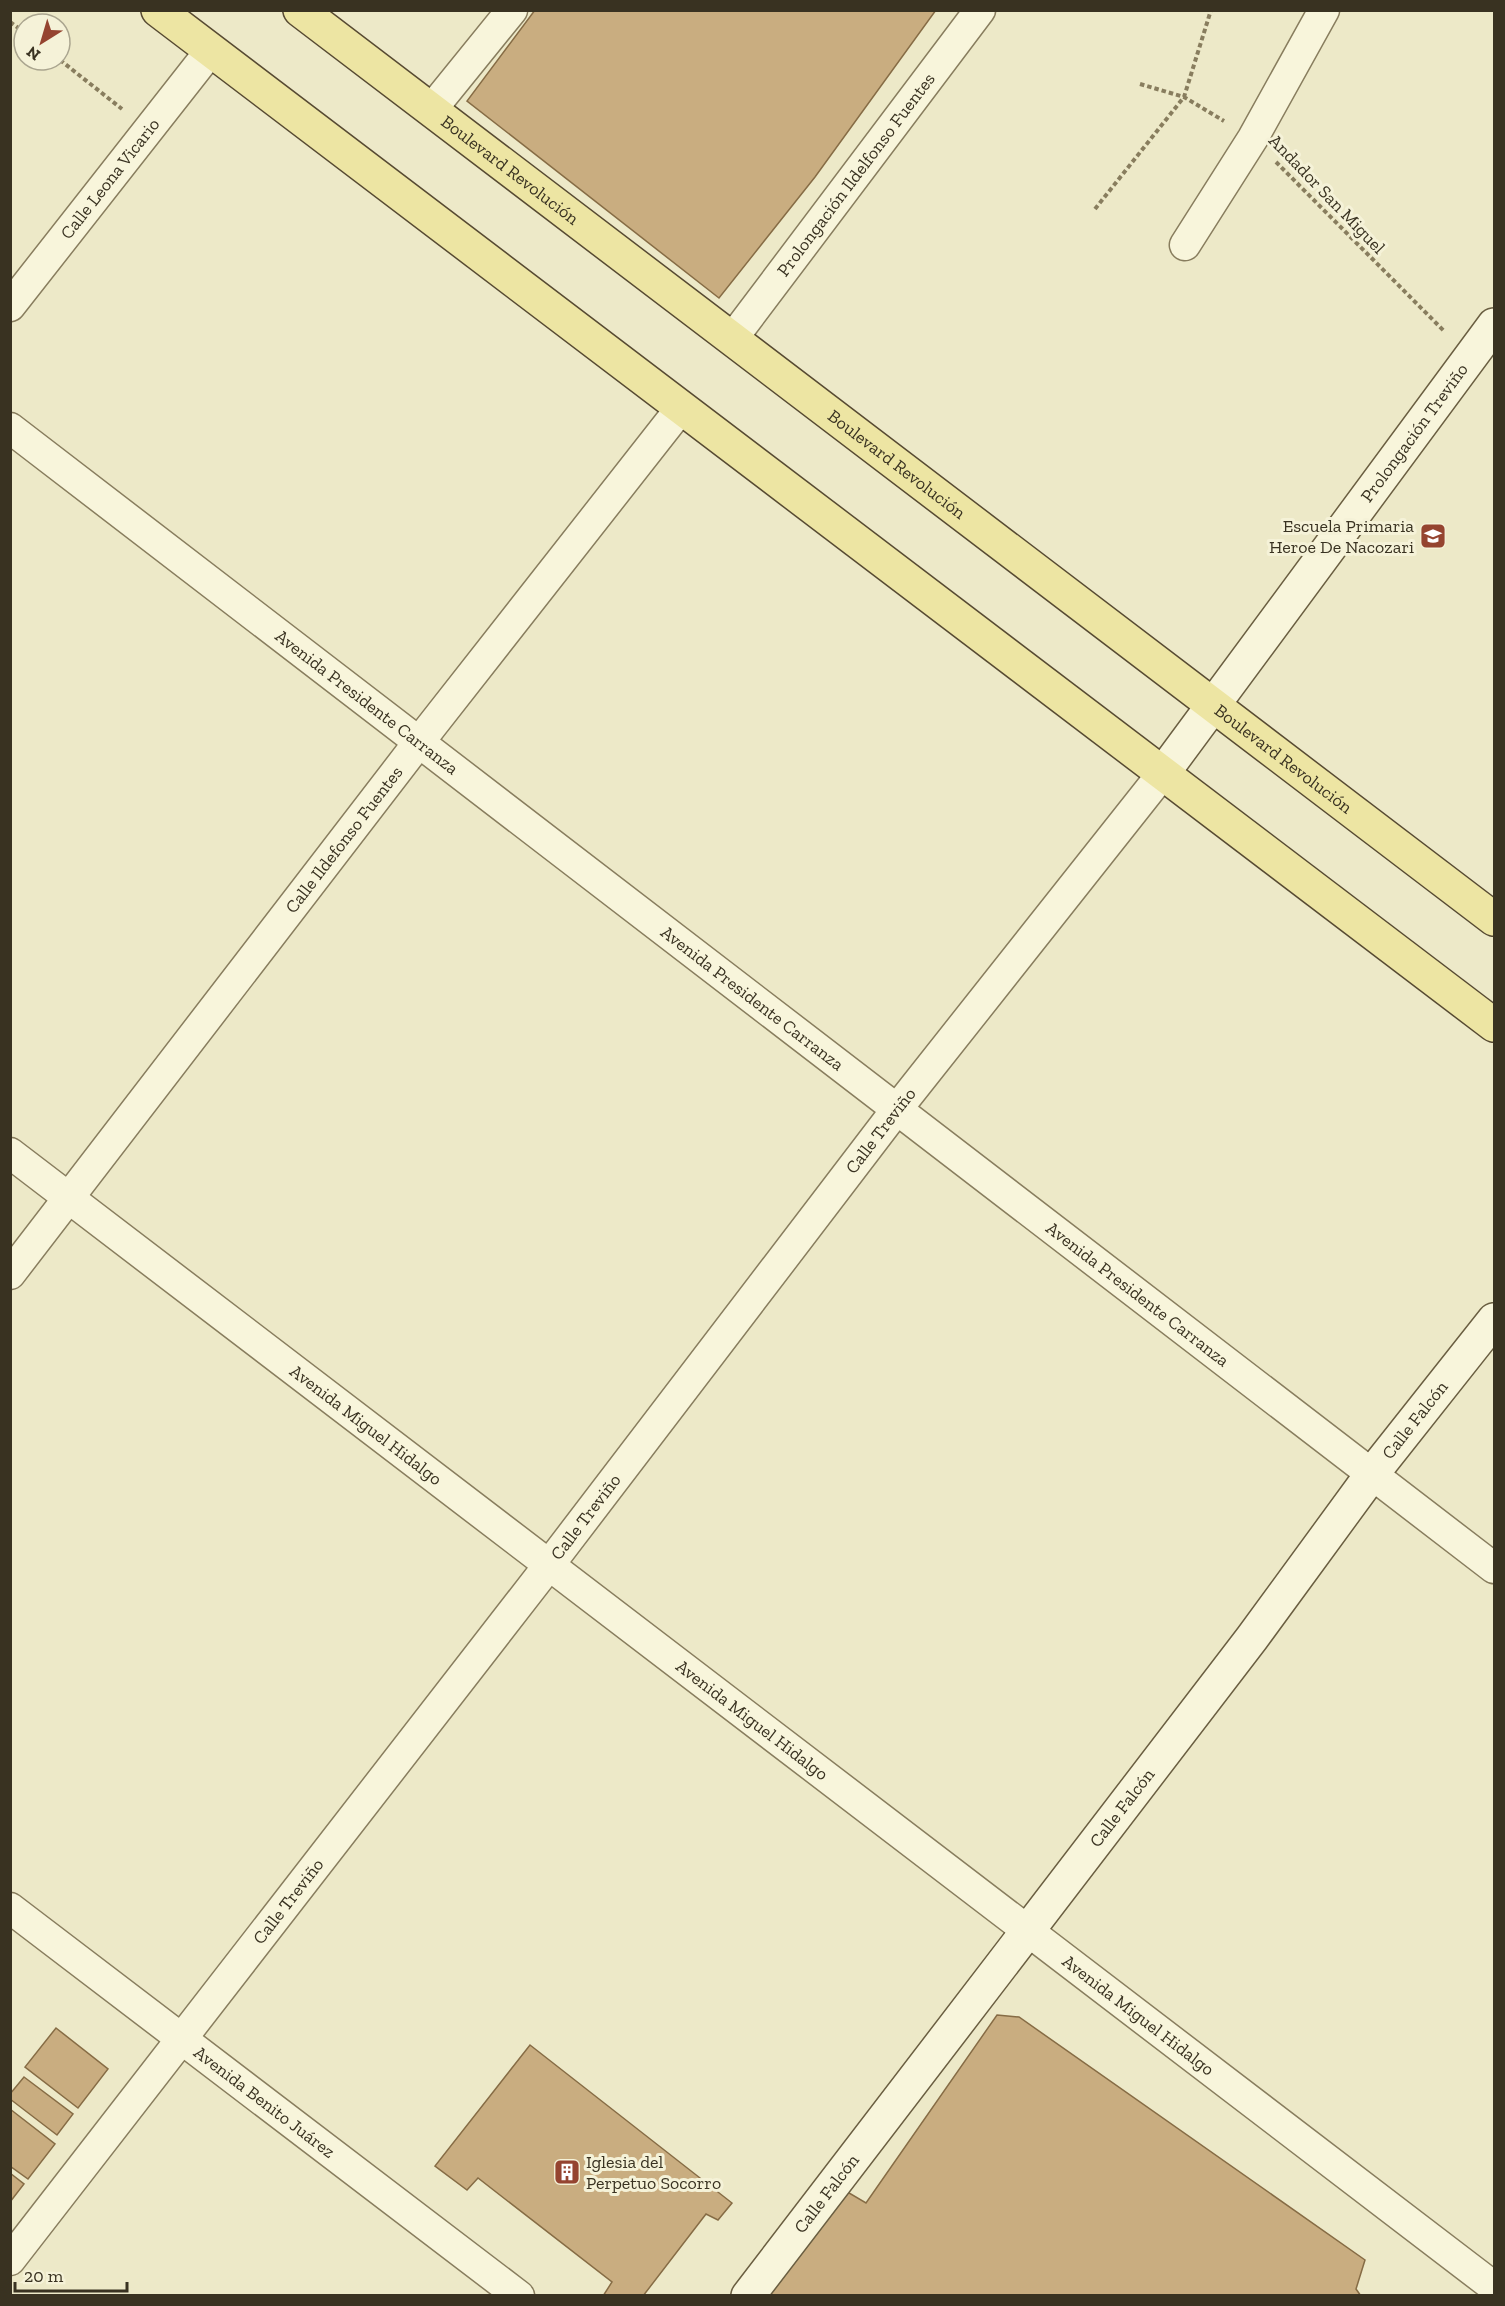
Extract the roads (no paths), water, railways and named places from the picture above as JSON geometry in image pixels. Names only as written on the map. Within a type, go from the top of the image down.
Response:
[{"type":"main road","points":[[158,10],[1494,1025]]},
{"type":"main road","name":"Boulevard Revolución","points":[[300,10],[1494,919]]},
{"type":"street","points":[[431,110],[512,10]]},
{"type":"street","name":"Prolongación Ildelfonso Fuentes","points":[[732,339],[980,10]]},
{"type":"street","points":[[1185,245],[1253,138],[1324,10]]},
{"type":"street","name":"Calle Leona Vicario","points":[[10,306],[211,50]]},
{"type":"street","name":"Prolongación Treviño","points":[[1162,773],[1494,325]]},
{"type":"street","name":"Calle Ildefonso Fuentes","points":[[10,1274],[419,742],[681,408]]},
{"type":"street","name":"Avenida Presidente Carranza","points":[[10,428],[1494,1568]]},
{"type":"street","name":"Calle Treviño","points":[[10,2260],[549,1565],[897,1109],[1162,773]]},
{"type":"street","name":"Avenida Miguel Hidalgo","points":[[10,1152],[1494,2287]]},
{"type":"street","name":"Calle Falcón","points":[[748,2295],[1252,1638],[1372,1474],[1494,1320]]},
{"type":"street","name":"Avenida Benito Juárez","points":[[10,1908],[519,2295]]},
{"type":"place","name":"Escuela Primaria Heroe De Nacozari","points":[[1433,536]]},
{"type":"place","name":"Iglesia del Perpetuo Socorro","points":[[567,2172]]}]
